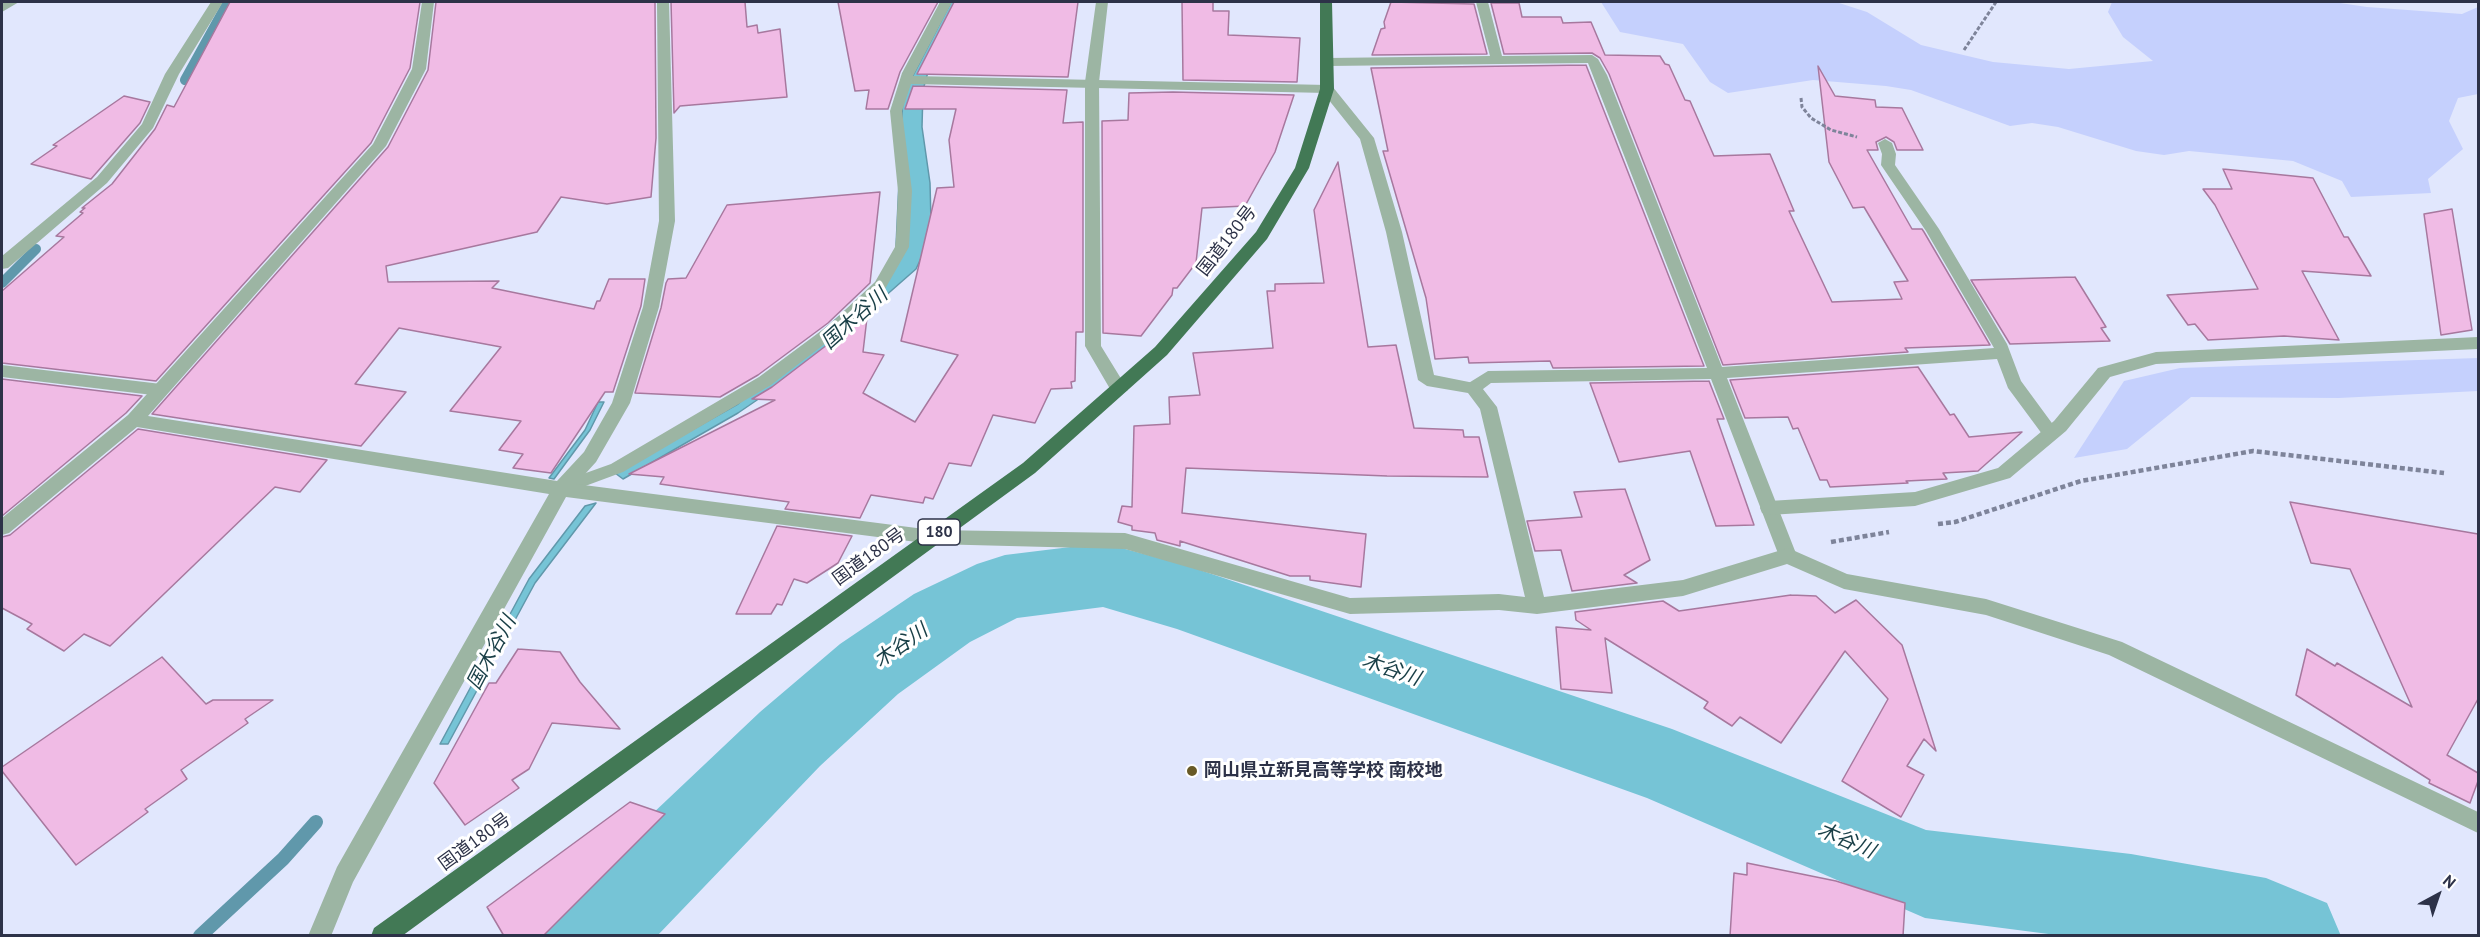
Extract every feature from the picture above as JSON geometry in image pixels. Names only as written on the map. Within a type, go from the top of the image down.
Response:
[{"type":"highway","name":"国道180号","points":[[382,936],[1029,468],[1161,351],[1262,235],[1302,168],[1327,88],[1326,2]]},
{"type":"street","points":[[2,8],[13,2]]},
{"type":"street","points":[[2,264],[102,180],[148,125],[172,74],[217,2]]},
{"type":"street","points":[[2,528],[134,420],[379,147],[419,69],[428,2]]},
{"type":"street","points":[[319,936],[345,875],[561,489],[590,458],[621,403],[651,307],[667,221],[663,2]]},
{"type":"street","points":[[1102,2],[1092,82],[1093,345],[1119,390]]},
{"type":"street","points":[[1327,88],[1367,138],[1394,232],[1427,380],[1473,388],[1488,407],[1537,606]]},
{"type":"street","points":[[1769,508],[1915,499],[2004,473],[2051,434],[2104,372],[2156,358],[2478,344]]},
{"type":"street","points":[[134,420],[561,489],[932,537],[1125,541],[1350,606],[1499,602],[1537,606],[1683,588],[1788,556],[1844,581],[1986,607],[2115,648],[2478,823]]},
{"type":"lane","points":[[561,489],[617,468],[765,381],[834,329],[880,285],[902,247],[903,237],[905,191],[896,111],[906,80],[946,2]]},
{"type":"lane","points":[[1482,2],[1497,60]]},
{"type":"lane","points":[[1328,62],[1592,59],[1601,75],[1788,556]]},
{"type":"lane","points":[[906,80],[1327,88]]},
{"type":"lane","points":[[1884,143],[1889,154],[1888,165],[1932,229],[2002,353],[2014,384],[2051,434]]},
{"type":"lane","points":[[1473,388],[1488,377],[1717,373],[2002,353]]},
{"type":"lane","points":[[2,371],[161,390]]},
{"type":"path","points":[[1964,50],[1996,2]]},
{"type":"path","points":[[1801,98],[1802,107],[1811,118],[1831,130],[1884,143]]},
{"type":"path","points":[[1932,525],[1955,522],[2080,481],[2253,451],[2444,473]]},
{"type":"path","points":[[1788,556],[1844,539],[1899,530]]},
{"type":"shaded area","points":[[1601,2],[1836,2],[1867,12],[1921,45],[1993,62],[2069,69],[2153,61],[2123,37],[2108,12],[2112,2],[2333,2],[2367,7],[2462,14],[2478,7],[2478,94],[2458,98],[2449,121],[2463,149],[2428,179],[2431,193],[2351,197],[2342,181],[2293,161],[2189,151],[2164,155],[2136,151],[2058,127],[2032,123],[2010,126],[1911,90],[1813,80],[1728,93],[1710,82],[1683,44],[1620,32]]},
{"type":"shaded area","points":[[2478,358],[2478,391],[2339,398],[2191,397],[2127,449],[2074,458],[2124,381],[2180,368]]},
{"type":"water","name":"国木谷川","points":[[951,2],[965,2],[928,72],[923,90],[922,127],[930,183],[931,222],[929,241],[916,269],[801,370],[738,413],[623,479],[615,473],[738,404],[895,268],[903,95]]},
{"type":"water","points":[[598,402],[604,402],[590,430],[554,479],[549,478],[585,430]]},
{"type":"water","name":"国木谷川","points":[[596,503],[535,583],[448,744],[440,744],[529,579],[585,506]]},
{"type":"building","points":[[230,2],[420,2],[410,68],[371,143],[156,381],[2,363],[2,291],[64,237],[56,236],[83,213],[80,212],[85,208],[82,208],[112,184],[155,129],[167,105],[174,107]]},
{"type":"building","points":[[436,2],[655,2],[656,138],[651,197],[607,204],[561,197],[537,232],[386,266],[388,282],[499,281],[492,288],[594,309],[609,279],[645,279],[641,306],[613,392],[605,392],[551,473],[513,468],[523,454],[499,450],[521,421],[450,411],[501,347],[399,328],[355,384],[406,392],[361,446],[152,414],[388,147],[428,70]]},
{"type":"building","points":[[671,2],[745,2],[747,27],[757,25],[758,33],[780,29],[787,97],[680,106],[674,113]]},
{"type":"building","points":[[838,2],[938,2],[900,72],[888,109],[866,109],[869,90],[855,91]]},
{"type":"building","points":[[954,2],[1078,2],[1068,77],[917,74]]},
{"type":"building","points":[[1182,2],[1213,2],[1213,11],[1229,11],[1228,35],[1300,38],[1297,82],[1183,80]]},
{"type":"building","points":[[1391,2],[1474,4],[1487,54],[1372,55],[1381,29],[1385,28],[1384,22]]},
{"type":"building","points":[[1491,3],[1519,3],[1522,17],[1561,17],[1563,23],[1591,22],[1605,55],[1660,56],[1665,64],[1669,65],[1685,100],[1690,101],[1714,156],[1770,154],[1794,211],[1789,211],[1832,302],[1902,299],[1894,282],[1908,281],[1864,207],[1853,208],[1829,162],[1818,66],[1835,96],[1875,100],[1876,107],[1902,108],[1923,150],[1897,150],[1894,142],[1886,137],[1876,142],[1878,150],[1867,150],[1912,229],[1922,229],[1924,232],[1990,345],[1905,348],[1908,352],[1723,365],[1609,74],[1600,58],[1592,53],[1504,54]]},
{"type":"building","points":[[1586,65],[1704,366],[1553,368],[1550,361],[1469,363],[1468,357],[1435,359],[1426,298],[1383,151],[1388,151],[1371,68]]},
{"type":"building","points":[[913,86],[1067,90],[1063,123],[1083,122],[1083,332],[1076,332],[1075,381],[1071,382],[1072,388],[1051,389],[1035,423],[993,415],[971,466],[949,463],[933,499],[925,497],[923,503],[871,495],[860,518],[785,509],[789,502],[660,484],[664,477],[629,474],[775,400],[752,399],[772,387],[840,335],[868,309],[863,352],[884,355],[863,393],[915,422],[958,355],[901,341],[937,188],[954,187],[949,140],[956,109],[905,109]]},
{"type":"building","points":[[1129,93],[1294,95],[1275,152],[1245,206],[1202,208],[1196,263],[1177,288],[1173,288],[1172,295],[1141,336],[1103,333],[1102,121],[1128,120]]},
{"type":"building","points":[[124,96],[150,102],[140,123],[91,179],[31,164],[57,146],[53,145]]},
{"type":"building","points":[[1338,162],[1368,347],[1396,345],[1414,428],[1463,430],[1464,437],[1479,437],[1488,477],[1387,476],[1186,468],[1182,513],[1366,534],[1361,587],[1310,580],[1310,576],[1290,576],[1180,541],[1180,546],[1157,540],[1155,533],[1132,530],[1132,526],[1118,522],[1122,506],[1132,507],[1134,426],[1170,424],[1169,397],[1200,395],[1193,353],[1273,348],[1267,291],[1275,291],[1275,284],[1324,283],[1314,210]]},
{"type":"building","points":[[2223,169],[2313,178],[2344,237],[2348,237],[2371,276],[2302,271],[2339,340],[2284,336],[2208,340],[2195,324],[2188,325],[2167,295],[2258,289],[2215,205],[2203,189],[2232,189]]},
{"type":"building","points":[[880,192],[870,283],[828,323],[758,375],[720,397],[635,393],[661,308],[666,283],[668,279],[686,278],[727,205]]},
{"type":"building","points":[[2452,209],[2472,330],[2441,335],[2424,214]]},
{"type":"building","points":[[2075,277],[2106,327],[2101,328],[2110,341],[2010,344],[1971,280]]},
{"type":"building","points":[[1918,367],[1950,415],[1954,414],[1969,437],[2022,432],[1978,471],[1943,473],[1947,479],[1830,487],[1827,480],[1820,480],[1798,428],[1793,429],[1788,417],[1745,418],[1730,380]]},
{"type":"building","points":[[2,379],[142,396],[126,413],[2,516]]},
{"type":"building","points":[[1709,381],[1724,419],[1717,419],[1754,525],[1716,526],[1690,451],[1619,462],[1590,383]]},
{"type":"building","points":[[138,429],[327,460],[300,492],[275,487],[110,646],[84,634],[64,651],[27,629],[32,624],[2,608],[2,537],[10,535]]},
{"type":"building","points":[[1625,489],[1650,560],[1624,575],[1637,583],[1572,591],[1561,550],[1535,551],[1527,521],[1582,517],[1574,492]]},
{"type":"building","points":[[2290,502],[2478,534],[2478,699],[2447,755],[2478,773],[2478,781],[2470,803],[2429,783],[2430,780],[2296,695],[2307,649],[2335,666],[2337,663],[2412,707],[2350,569],[2311,563]]},
{"type":"building","points":[[777,526],[852,536],[838,563],[807,583],[794,579],[782,605],[777,604],[771,614],[736,614]]},
{"type":"building","points":[[1791,595],[1816,596],[1835,613],[1856,600],[1902,645],[1936,751],[1924,739],[1907,766],[1924,775],[1901,817],[1842,781],[1888,699],[1845,651],[1781,743],[1740,717],[1732,726],[1704,708],[1708,702],[1605,638],[1612,693],[1561,689],[1556,627],[1591,630],[1576,620],[1575,612],[1663,601],[1679,611]]},
{"type":"building","points":[[518,649],[560,652],[580,682],[620,729],[552,723],[529,769],[512,780],[519,788],[465,825],[434,783],[489,683],[496,683]]},
{"type":"building","points":[[162,657],[206,704],[213,700],[273,700],[245,719],[248,723],[181,770],[187,779],[145,809],[148,812],[76,865],[2,771],[2,767]]},
{"type":"building","points":[[630,802],[665,814],[543,936],[504,936],[487,907]]},
{"type":"building","points":[[1747,863],[1836,881],[1905,903],[1903,936],[1730,936],[1734,873],[1747,875]]},
{"type":"waterway","points":[[185,80],[228,2]]},
{"type":"waterway","points":[[2,283],[36,249]]},
{"type":"waterway","name":"木谷川","points":[[591,936],[790,739],[869,669],[942,618],[1005,587],[1103,575],[1185,598],[1672,768],[1925,874],[2131,899],[2266,924],[2294,936]]},
{"type":"waterway","points":[[200,936],[283,859],[316,822]]},
{"type":"place","name":"岡山県立新見高等学校 南校地","points":[[1192,771]]}]
